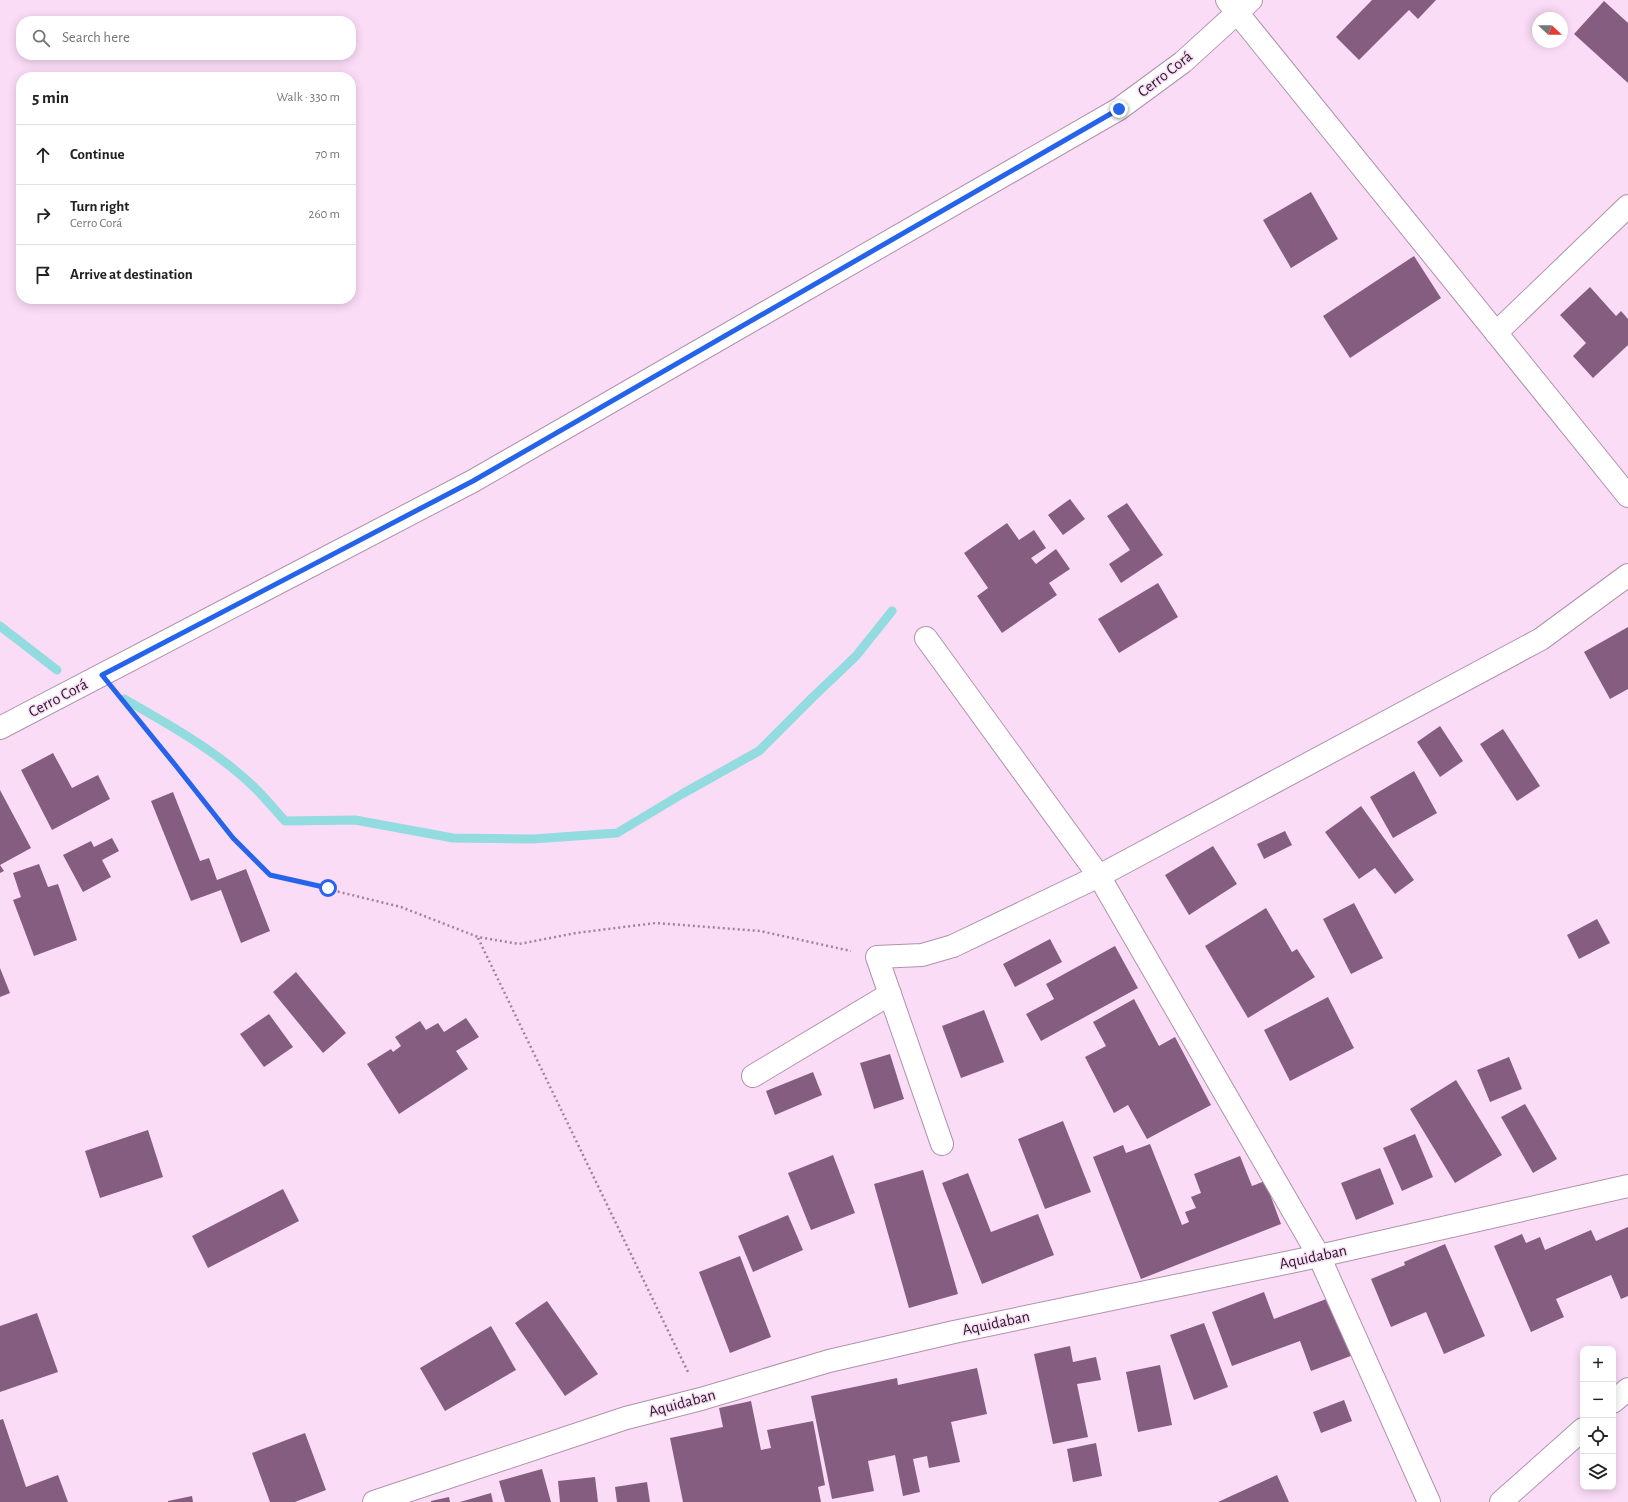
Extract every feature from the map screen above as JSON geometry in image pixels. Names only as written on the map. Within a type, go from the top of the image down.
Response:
[{"type":"street","points":[[1239,4],[1496,333],[1628,496]]},
{"type":"street","name":"Cerro Corá","points":[[0,728],[473,481],[1119,109],[1183,62],[1239,4]]},
{"type":"street","points":[[1496,333],[1628,206]]},
{"type":"street","points":[[942,1144],[877,957],[922,955],[953,946],[1099,876],[1541,639],[1628,575]]},
{"type":"street","points":[[926,638],[1099,876],[1319,1256],[1429,1502]]},
{"type":"street","points":[[753,1076],[890,994]]},
{"type":"street","name":"Aquidaban","points":[[374,1502],[626,1418],[701,1399],[829,1361],[954,1332],[1319,1256],[1628,1186]]},
{"type":"street","points":[[1616,1399],[1628,1389]]},
{"type":"street","points":[[1501,1502],[1580,1432]]},
{"type":"path","points":[[102,675],[233,838],[270,875],[401,907],[478,937],[520,944],[576,933],[656,923],[760,931],[877,957]]},
{"type":"path","points":[[478,937],[701,1399]]},
{"type":"building","points":[[1372,0],[1436,0],[1418,19],[1409,10],[1359,60],[1336,37]]},
{"type":"building","points":[[1604,1],[1628,23],[1628,83],[1574,34]]},
{"type":"building","points":[[1311,192],[1338,239],[1291,268],[1263,220]]},
{"type":"building","points":[[1414,256],[1441,298],[1350,358],[1323,316]]},
{"type":"building","points":[[1590,287],[1616,316],[1621,311],[1628,319],[1628,345],[1593,378],[1573,356],[1586,343],[1560,315]]},
{"type":"building","points":[[1070,499],[1085,519],[1063,535],[1048,515]]},
{"type":"building","points":[[1127,503],[1163,555],[1121,583],[1109,564],[1130,550],[1107,516]]},
{"type":"building","points":[[1007,523],[1019,540],[1034,530],[1046,548],[1031,558],[1036,564],[1056,549],[1070,569],[1049,583],[1057,595],[1002,633],[977,596],[988,588],[964,553]]},
{"type":"building","points":[[1158,583],[1178,617],[1119,653],[1098,619]]},
{"type":"building","points":[[1628,627],[1628,689],[1610,699],[1584,652]]},
{"type":"building","points":[[1440,726],[1463,761],[1440,777],[1417,742]]},
{"type":"building","points":[[1503,729],[1540,786],[1517,801],[1480,744]]},
{"type":"building","points":[[53,753],[72,788],[98,775],[110,799],[52,830],[21,770]]},
{"type":"building","points":[[1414,771],[1437,813],[1393,838],[1370,797]]},
{"type":"building","points":[[0,790],[31,848],[0,865]]},
{"type":"building","points":[[173,792],[200,861],[209,858],[217,880],[246,869],[270,931],[241,943],[221,890],[191,901],[151,801]]},
{"type":"building","points":[[1361,806],[1414,880],[1395,894],[1375,868],[1359,879],[1325,832]]},
{"type":"building","points":[[1285,831],[1292,845],[1264,859],[1257,844]]},
{"type":"building","points":[[112,838],[119,851],[102,860],[111,877],[83,892],[63,855],[91,841],[94,847]]},
{"type":"building","points":[[1213,846],[1237,884],[1189,915],[1165,875]]},
{"type":"building","points":[[39,864],[48,887],[58,884],[77,940],[34,956],[13,900],[21,897],[13,873]]},
{"type":"building","points":[[0,865],[4,871],[0,873]]},
{"type":"building","points":[[1354,903],[1383,958],[1351,974],[1323,919]]},
{"type":"building","points":[[1266,908],[1292,952],[1297,949],[1315,977],[1248,1018],[1205,946]]},
{"type":"building","points":[[1597,919],[1610,943],[1579,959],[1567,935]]},
{"type":"building","points":[[1050,939],[1062,962],[1015,987],[1003,964]]},
{"type":"building","points":[[1115,946],[1138,988],[1041,1041],[1026,1014],[1054,999],[1046,984]]},
{"type":"building","points":[[0,968],[10,993],[0,997]]},
{"type":"building","points":[[296,972],[346,1033],[323,1053],[273,992]]},
{"type":"building","points":[[1328,997],[1354,1048],[1290,1081],[1264,1030]]},
{"type":"building","points":[[1134,999],[1159,1046],[1175,1037],[1211,1105],[1147,1139],[1128,1105],[1114,1113],[1085,1057],[1106,1046],[1093,1022]]},
{"type":"building","points":[[984,1010],[1004,1062],[961,1078],[942,1026]]},
{"type":"building","points":[[269,1014],[293,1047],[264,1067],[240,1034]]},
{"type":"building","points":[[466,1018],[479,1037],[456,1051],[468,1069],[399,1114],[367,1064],[391,1049],[393,1052],[401,1046],[395,1037],[420,1021],[426,1030],[438,1023],[444,1032]]},
{"type":"building","points":[[890,1054],[904,1099],[874,1109],[860,1063]]},
{"type":"building","points":[[1509,1057],[1522,1089],[1490,1102],[1477,1070]]},
{"type":"building","points":[[813,1072],[822,1095],[775,1115],[766,1091]]},
{"type":"building","points":[[1456,1080],[1502,1155],[1455,1183],[1410,1109]]},
{"type":"building","points":[[1525,1104],[1557,1159],[1533,1173],[1501,1117]]},
{"type":"building","points":[[1063,1121],[1091,1192],[1045,1209],[1018,1139]]},
{"type":"building","points":[[148,1130],[163,1177],[100,1198],[85,1151]]},
{"type":"building","points":[[1415,1134],[1433,1177],[1402,1191],[1383,1148]]},
{"type":"building","points":[[1150,1144],[1182,1225],[1189,1222],[1185,1212],[1196,1208],[1191,1197],[1201,1193],[1194,1174],[1240,1156],[1252,1186],[1265,1181],[1281,1224],[1141,1279],[1093,1157],[1123,1145],[1126,1153]]},
{"type":"building","points":[[833,1155],[855,1213],[811,1230],[788,1173]]},
{"type":"building","points":[[1380,1168],[1394,1204],[1356,1220],[1341,1183]]},
{"type":"building","points":[[923,1170],[958,1294],[909,1308],[874,1184]]},
{"type":"building","points":[[968,1173],[991,1232],[1038,1214],[1054,1255],[982,1284],[942,1183]]},
{"type":"building","points":[[283,1189],[299,1221],[208,1268],[192,1236]]},
{"type":"building","points":[[788,1215],[803,1250],[753,1272],[738,1236]]},
{"type":"building","points":[[1628,1227],[1628,1296],[1621,1299],[1611,1275],[1556,1299],[1564,1317],[1531,1332],[1494,1246],[1522,1234],[1526,1243],[1540,1237],[1545,1250],[1591,1230],[1596,1241]]},
{"type":"building","points":[[1445,1244],[1485,1336],[1444,1354],[1426,1312],[1391,1327],[1371,1279],[1405,1265],[1404,1262]]},
{"type":"building","points":[[740,1256],[771,1337],[730,1353],[699,1272]]},
{"type":"building","points":[[1264,1292],[1274,1319],[1334,1296],[1356,1354],[1311,1371],[1300,1341],[1232,1366],[1212,1312]]},
{"type":"building","points":[[547,1301],[598,1374],[565,1396],[515,1323]]},
{"type":"building","points":[[37,1313],[58,1372],[0,1392],[0,1326]]},
{"type":"building","points":[[1204,1323],[1228,1387],[1194,1400],[1170,1335]]},
{"type":"building","points":[[491,1326],[516,1370],[445,1411],[420,1368]]},
{"type":"building","points":[[1070,1346],[1073,1362],[1096,1357],[1101,1380],[1077,1384],[1088,1437],[1053,1444],[1034,1354]]},
{"type":"building","points":[[1160,1365],[1172,1425],[1138,1432],[1126,1372]]},
{"type":"building","points":[[977,1368],[987,1414],[951,1422],[960,1462],[929,1468],[927,1456],[913,1459],[920,1492],[903,1496],[895,1455],[868,1461],[874,1491],[832,1499],[811,1396],[897,1378],[898,1385]]},
{"type":"building","points":[[1344,1400],[1352,1421],[1321,1433],[1313,1412]]},
{"type":"building","points":[[751,1401],[761,1450],[771,1448],[767,1430],[813,1421],[825,1485],[818,1487],[821,1502],[683,1502],[670,1438],[723,1427],[719,1408]]},
{"type":"building","points":[[3,1419],[26,1487],[58,1475],[68,1502],[0,1502],[0,1420]]},
{"type":"building","points":[[305,1433],[326,1490],[295,1502],[270,1502],[252,1453]]},
{"type":"building","points":[[1096,1443],[1102,1476],[1073,1482],[1067,1449]]},
{"type":"building","points":[[542,1469],[551,1502],[505,1502],[499,1481]]},
{"type":"building","points":[[1277,1475],[1289,1502],[1218,1502]]},
{"type":"building","points":[[595,1477],[598,1502],[560,1502],[558,1481]]},
{"type":"building","points":[[647,1482],[650,1502],[617,1502],[615,1487]]},
{"type":"building","points":[[491,1493],[493,1502],[460,1502]]},
{"type":"building","points":[[192,1496],[193,1502],[168,1502],[168,1501]]},
{"type":"building","points":[[449,1497],[450,1502],[431,1502],[431,1501]]},
{"type":"waterway","points":[[124,699],[193,740],[226,763],[256,789],[285,821],[355,820],[453,838],[533,839],[617,833],[682,794],[759,751],[856,656],[892,611]]},
{"type":"waterway","points":[[0,626],[57,670]]},
{"type":"route","points":[[328,888],[270,875],[233,838],[102,675],[473,481],[1119,109]]}]
